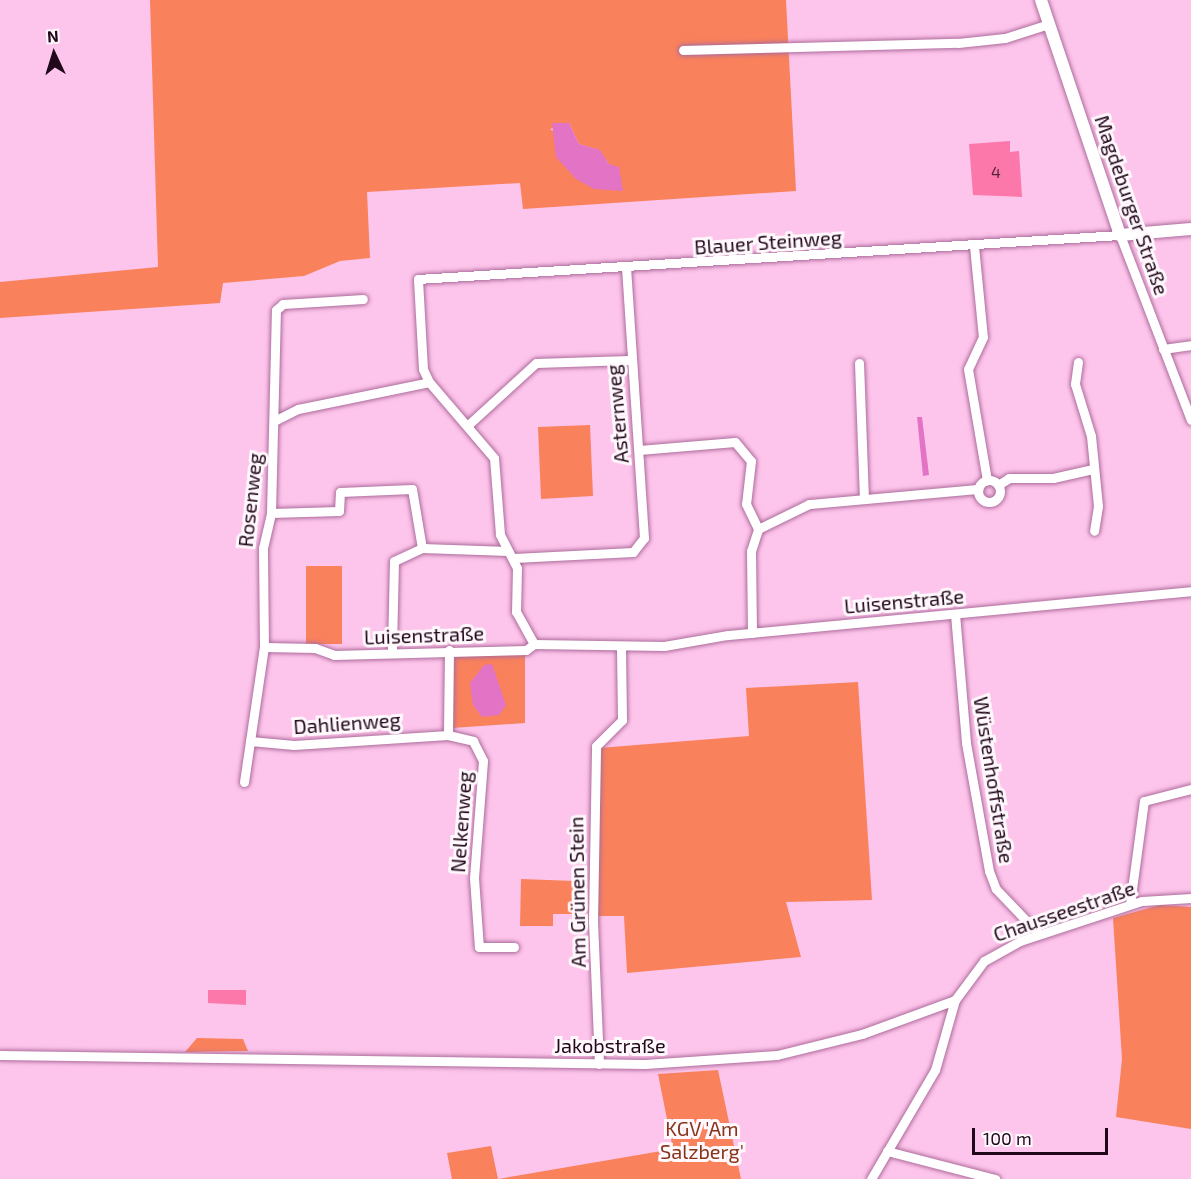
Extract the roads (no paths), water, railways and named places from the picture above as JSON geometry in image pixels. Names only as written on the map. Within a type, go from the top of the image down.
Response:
[{"type":"main road","name":"Magdeburger Straße","points":[[1041,0],[1120,235]]},
{"type":"main road","points":[[1120,235],[1191,229]]},
{"type":"street","points":[[683,50],[958,44],[1005,38],[1049,24]]},
{"type":"street","name":"Blauer Steinweg","points":[[429,382],[418,279],[627,268],[1120,235]]},
{"type":"street","name":"Magdeburger Straße","points":[[1120,235],[1191,420]]},
{"type":"street","points":[[974,246],[983,337],[968,369],[987,480]]},
{"type":"street","name":"Asternweg","points":[[511,554],[633,552],[644,538],[639,450],[629,360],[627,268]]},
{"type":"street","name":"Rosenweg","points":[[244,782],[264,646],[263,548],[271,513],[276,420],[276,310],[283,304],[363,299]]},
{"type":"street","points":[[1163,349],[1191,345]]},
{"type":"street","points":[[468,425],[536,363],[629,360]]},
{"type":"street","points":[[1078,362],[1075,384],[1091,436],[1094,531]]},
{"type":"street","points":[[859,363],[864,498]]},
{"type":"street","points":[[276,420],[298,409],[429,382],[494,458],[500,534],[511,554],[516,612],[534,644]]},
{"type":"street","points":[[639,450],[735,442],[751,461],[746,504],[758,529],[751,550],[752,633]]},
{"type":"street","points":[[978,489],[981,499],[990,502],[999,494],[998,485],[1003,479],[1053,478],[1093,469]]},
{"type":"street","points":[[987,480],[998,485]]},
{"type":"street","points":[[758,529],[809,504],[864,498],[914,499],[978,489],[987,480]]},
{"type":"street","points":[[271,513],[339,511],[340,492],[412,489],[422,548]]},
{"type":"street","points":[[392,650],[394,561],[422,548],[511,554]]},
{"type":"street","name":"Luisenstraße","points":[[264,646],[315,648],[334,655],[392,650],[526,650],[534,644],[664,646],[752,633],[1191,591]]},
{"type":"street","name":"Wüstenhoffstraße","points":[[955,614],[969,755],[996,889],[1039,934]]},
{"type":"street","name":"Am Grünen Stein","points":[[599,1064],[592,922],[596,746],[616,730],[622,720],[621,646]]},
{"type":"street","points":[[448,735],[449,650]]},
{"type":"street","name":"Dahlienweg","points":[[250,741],[294,745],[448,735]]},
{"type":"street","name":"Nelkenweg","points":[[448,735],[473,741],[483,761],[474,878],[479,947],[514,947]]},
{"type":"street","points":[[1130,904],[1144,801],[1191,789]]},
{"type":"street","name":"Chausseestraße","points":[[871,1179],[940,1058],[955,1000],[993,954],[1039,934],[1130,904],[1191,898]]},
{"type":"street","name":"Jakobstraße","points":[[0,1056],[599,1064],[793,1052],[955,1000]]},
{"type":"street","points":[[887,1151],[995,1179]]},
{"type":"park label","name":"KGV 'Am Salzberg'","points":[[702,1140]]}]
